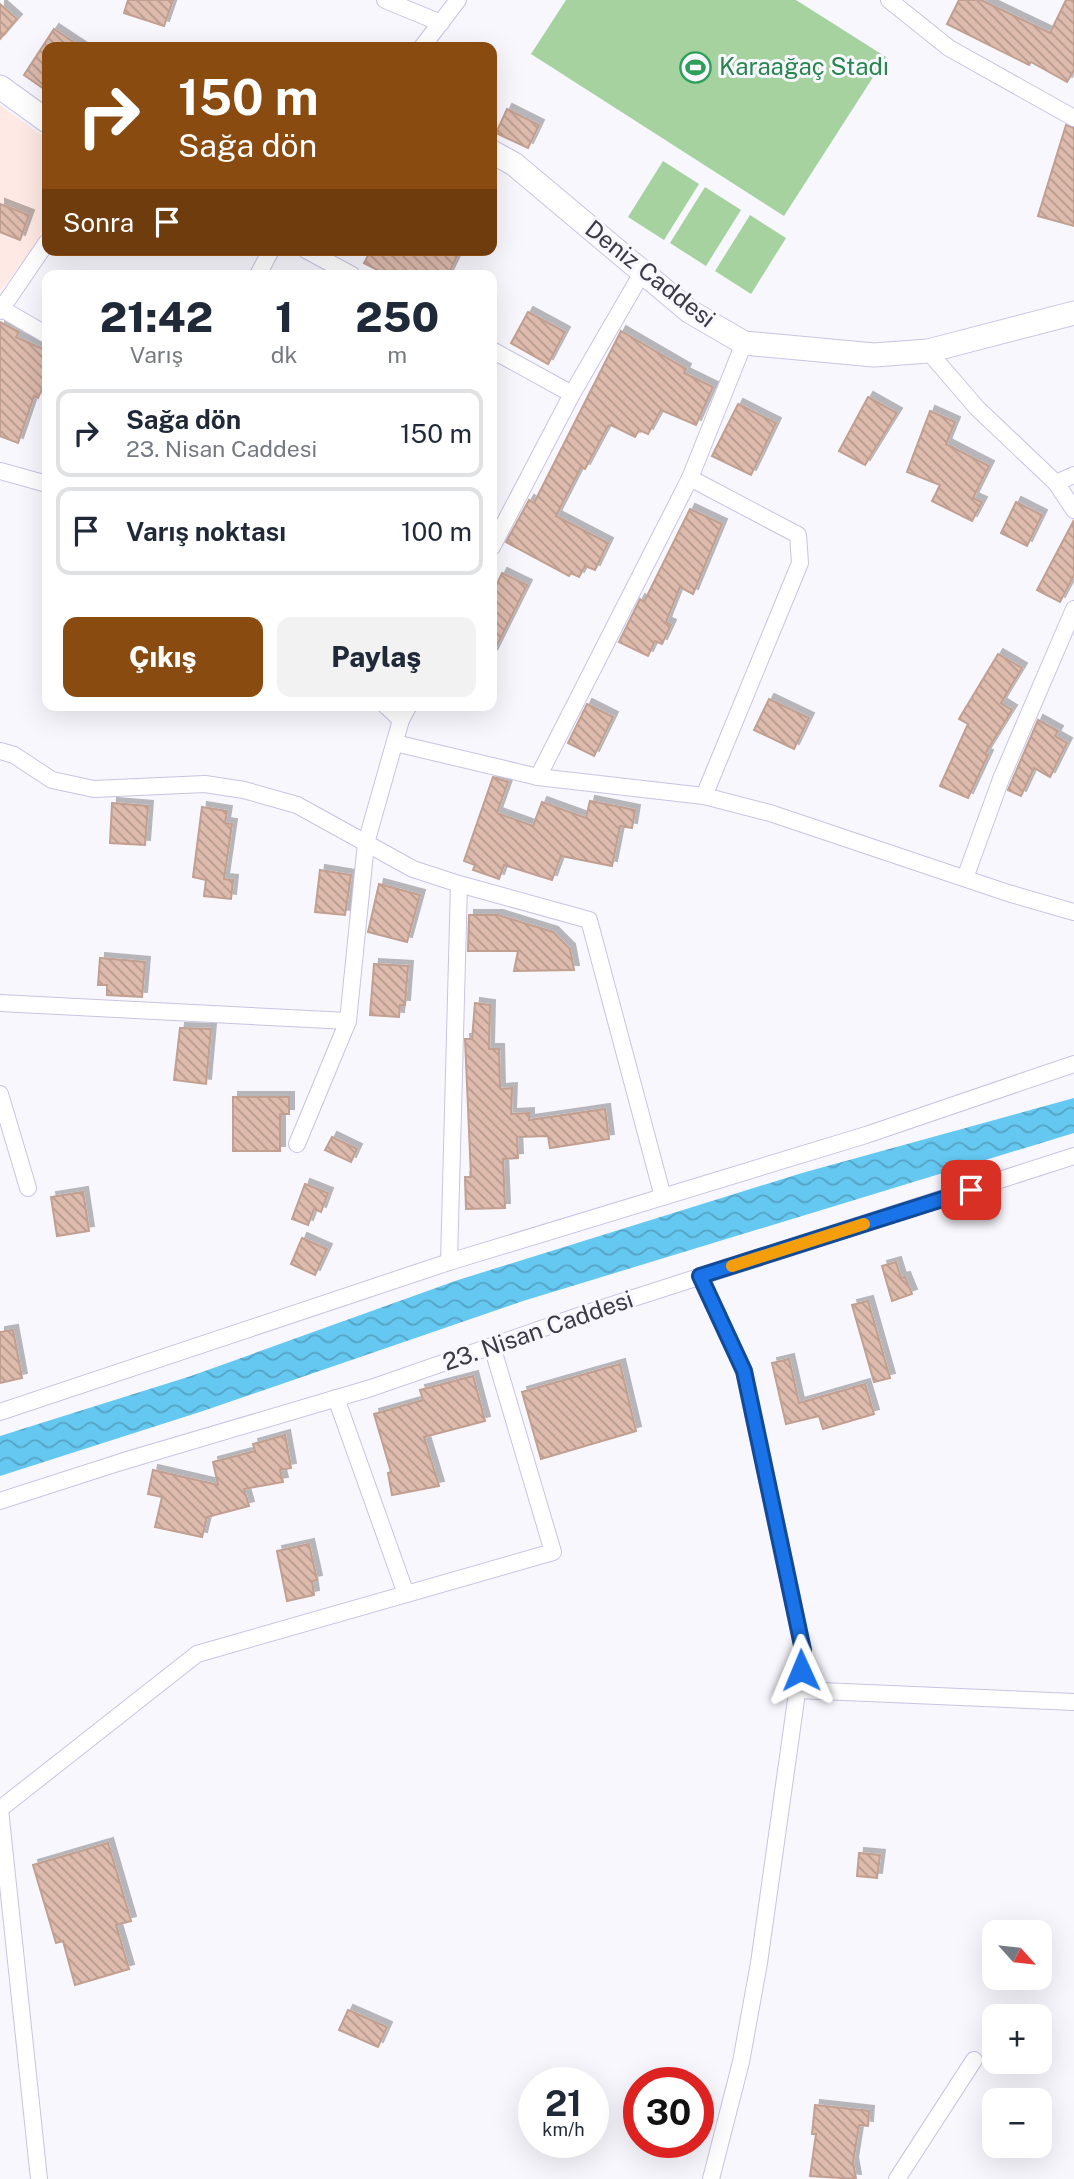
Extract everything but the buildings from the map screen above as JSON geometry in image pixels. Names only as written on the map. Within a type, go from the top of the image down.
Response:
[{"type":"street","points":[[385,0],[441,23]]},
{"type":"street","points":[[426,42],[458,0]]},
{"type":"street","points":[[889,0],[949,48],[1074,118]]},
{"type":"street","points":[[0,87],[42,117]]},
{"type":"street","name":"Deniz Caddesi","points":[[497,155],[514,164],[689,311],[744,342],[874,355],[928,351],[1074,313]]},
{"type":"street","points":[[42,249],[1,310],[42,332]]},
{"type":"street","points":[[317,256],[343,270]]},
{"type":"street","points":[[497,537],[572,394],[642,273]]},
{"type":"street","points":[[538,777],[690,478],[744,342]]},
{"type":"street","points":[[928,351],[977,408],[1056,483],[1074,510]]},
{"type":"street","points":[[497,353],[572,394]]},
{"type":"street","points":[[0,471],[42,483]]},
{"type":"street","points":[[1056,483],[1074,475]]},
{"type":"street","points":[[690,478],[798,535],[800,563],[704,796]]},
{"type":"street","points":[[965,878],[1001,779],[1074,609]]},
{"type":"street","points":[[297,1144],[348,1021],[366,843],[405,712]]},
{"type":"street","points":[[395,743],[538,777],[704,796],[770,813],[1074,912]]},
{"type":"street","points":[[0,751],[14,755],[52,780],[94,789],[205,784],[244,790],[297,805],[413,869],[589,920],[663,1197]]},
{"type":"street","points":[[449,1262],[459,884]]},
{"type":"street","points":[[0,1003],[348,1021]]},
{"type":"street","points":[[0,1412],[449,1262],[866,1135],[1074,1064]]},
{"type":"street","points":[[0,1094],[28,1188]]},
{"type":"street","name":"23. Nisan Caddesi","points":[[0,1501],[336,1398],[700,1276],[1074,1156]]},
{"type":"street","points":[[700,1276],[744,1371],[803,1650],[759,1963],[741,2062],[712,2179]]},
{"type":"street","points":[[39,2179],[0,1809],[197,1654],[553,1552],[492,1346]]},
{"type":"street","points":[[336,1398],[406,1594]]},
{"type":"street","points":[[798,1690],[1074,1702]]},
{"type":"street","points":[[897,2179],[974,2060]]},
{"type":"shaded area","points":[[0,105],[42,135],[42,232],[30,253],[0,291]]},
{"type":"green space","points":[[566,0],[796,0],[886,57],[784,216],[531,54]]},
{"type":"green space","points":[[663,161],[699,184],[664,240],[628,217]]},
{"type":"green space","points":[[705,187],[741,210],[706,266],[670,243]]},
{"type":"green space","points":[[750,215],[786,238],[751,294],[715,271]]},
{"type":"water","points":[[1074,1098],[1074,1133],[523,1301],[203,1411],[0,1476],[0,1436],[191,1376],[458,1280],[802,1173]]},
{"type":"slow traffic","points":[[732,1266],[864,1224]]},
{"type":"place","name":"Karaağaç Stadı","points":[[696,67]]},
{"type":"route","points":[[801,1670],[803,1650],[744,1371],[700,1276],[971,1190]]}]
